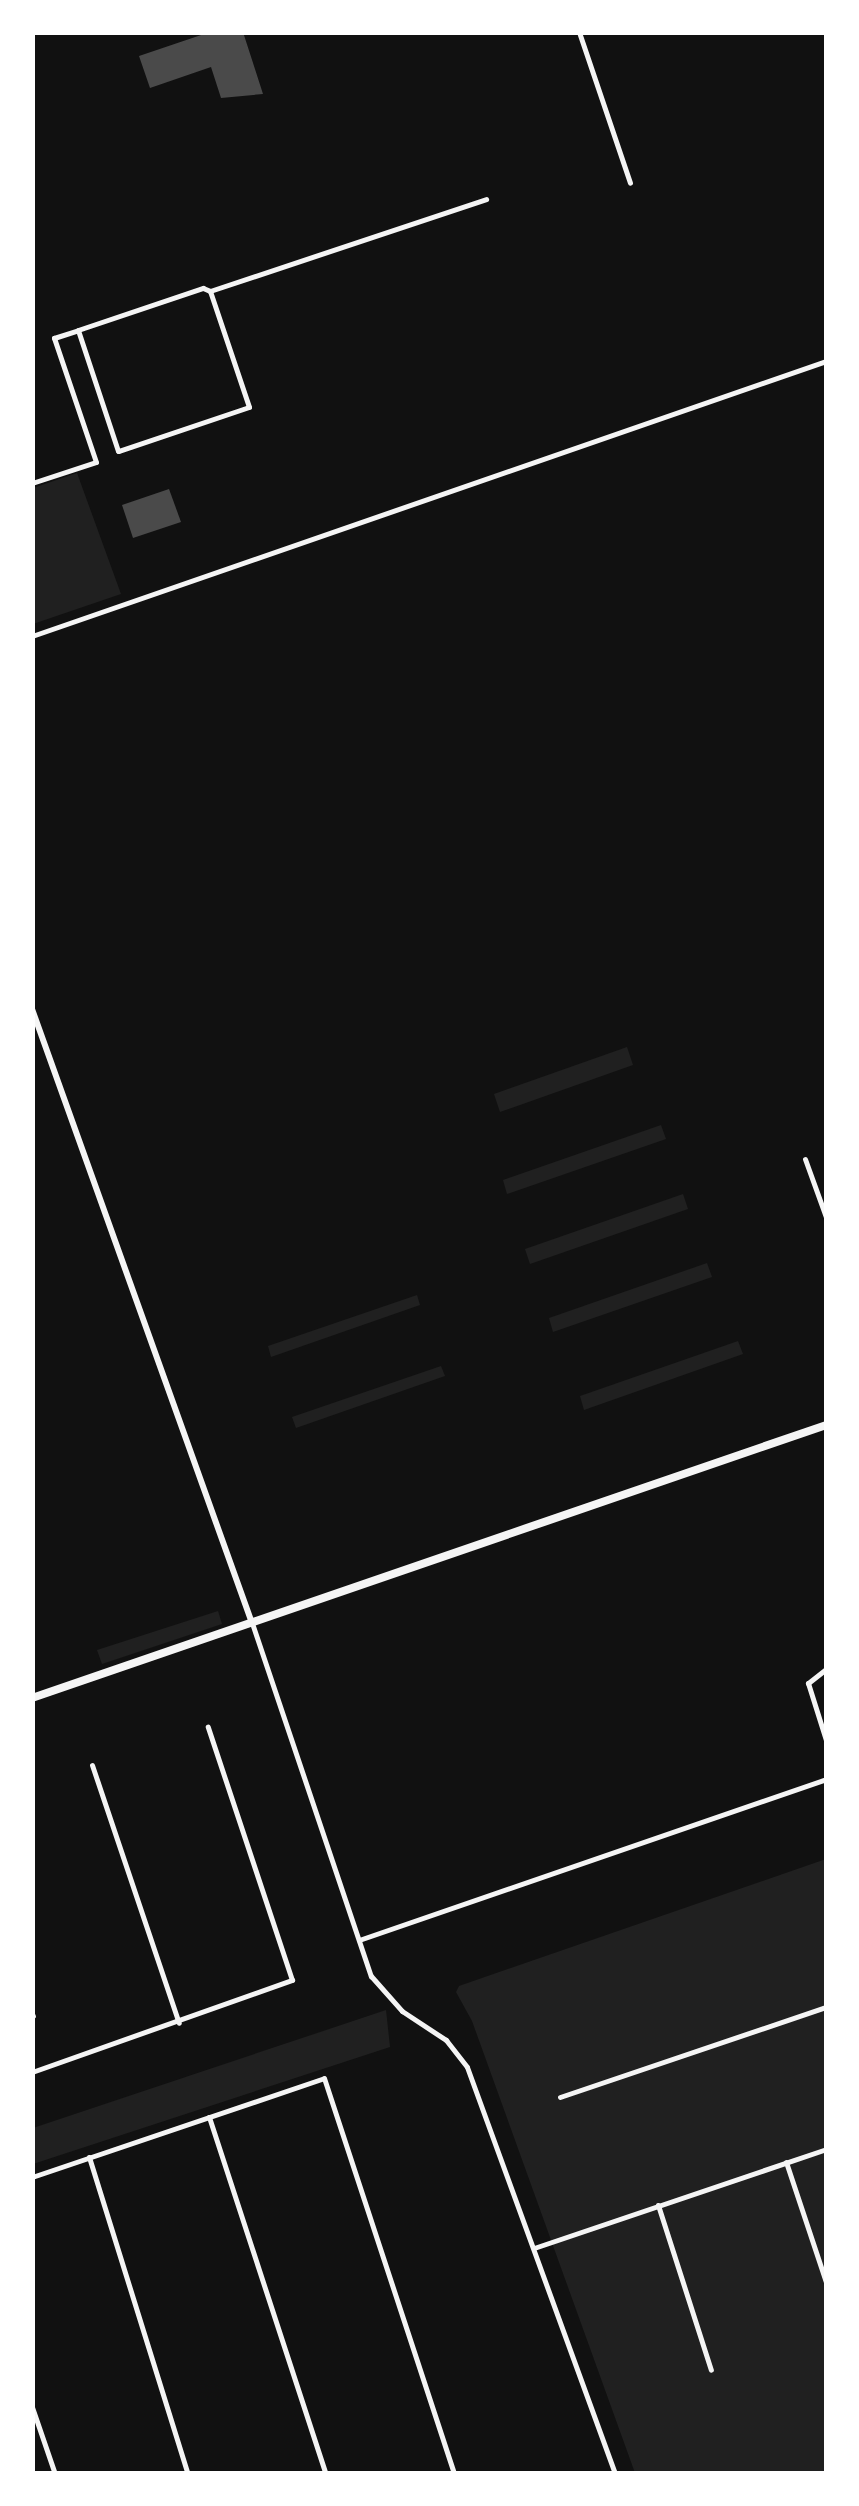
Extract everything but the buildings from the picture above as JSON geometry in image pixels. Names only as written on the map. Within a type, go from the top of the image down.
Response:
[{"type":"main road","points":[[32,1698],[826,1425]]},
{"type":"street","points":[[579,32],[630,183]]},
{"type":"street","points":[[210,292],[486,198]]},
{"type":"street","points":[[32,483],[96,462],[54,338],[203,288],[210,292],[249,407],[118,451],[78,330]]},
{"type":"street","points":[[32,636],[826,361]]},
{"type":"street","points":[[32,1009],[252,1623],[372,1976],[402,2011],[446,2040],[467,2067],[615,2474]]},
{"type":"street","points":[[805,1159],[826,1218]]},
{"type":"street","points":[[826,1669],[808,1683],[826,1740]]},
{"type":"street","points":[[32,2072],[179,2024],[292,1980],[208,1726]]},
{"type":"street","points":[[92,1765],[179,2024]]},
{"type":"street","points":[[359,1940],[826,1779]]},
{"type":"street","points":[[560,2097],[826,2008]]},
{"type":"street","points":[[32,2177],[324,2078],[454,2474]]},
{"type":"street","points":[[209,2118],[326,2474]]},
{"type":"street","points":[[534,2248],[826,2149]]},
{"type":"street","points":[[89,2157],[188,2474]]},
{"type":"street","points":[[786,2162],[826,2282]]},
{"type":"street","points":[[658,2205],[711,2370]]},
{"type":"street","points":[[32,2407],[55,2474]]},
{"type":"shaded area","points":[[77,473],[121,594],[33,624],[33,488]]},
{"type":"shaded area","points":[[627,1047],[633,1065],[500,1112],[494,1094]]},
{"type":"shaded area","points":[[661,1125],[666,1139],[507,1194],[503,1180]]},
{"type":"shaded area","points":[[683,1194],[688,1209],[530,1264],[525,1249]]},
{"type":"shaded area","points":[[707,1263],[712,1277],[553,1332],[549,1318]]},
{"type":"shaded area","points":[[417,1295],[420,1305],[271,1357],[268,1346]]},
{"type":"shaded area","points":[[738,1341],[743,1354],[584,1410],[580,1396]]},
{"type":"shaded area","points":[[441,1366],[445,1376],[296,1428],[292,1417]]},
{"type":"shaded area","points":[[218,1611],[222,1624],[102,1664],[97,1650]]},
{"type":"shaded area","points":[[826,1859],[826,2473],[635,2473],[472,2021],[456,1992],[459,1986]]},
{"type":"shaded area","points":[[386,2010],[390,2047],[33,2164],[33,2128]]}]
